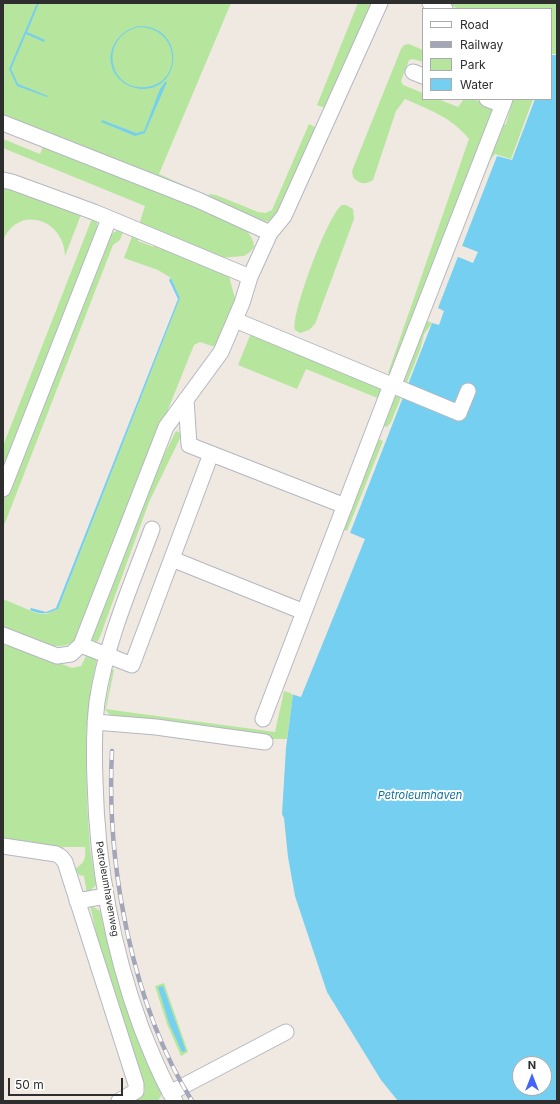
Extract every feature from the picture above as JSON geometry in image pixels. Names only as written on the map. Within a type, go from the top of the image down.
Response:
[{"type":"street","points":[[3,635],[57,656],[71,654],[81,646],[166,427],[221,352],[235,320],[250,277],[270,232],[284,216],[380,3]]},
{"type":"street","points":[[430,3],[443,8]]},
{"type":"street","points":[[263,719],[391,385],[396,379],[504,102],[493,100]]},
{"type":"street","points":[[3,123],[198,200],[270,232]]},
{"type":"street","points":[[3,180],[89,210],[250,277]]},
{"type":"street","points":[[3,489],[109,219]]},
{"type":"street","points":[[235,320],[458,413],[468,391]]},
{"type":"street","points":[[186,399],[189,445],[345,506]]},
{"type":"street","points":[[81,646],[106,661],[132,665],[211,454]]},
{"type":"street","name":"Petroleumhavenweg","points":[[152,529],[120,613],[106,661],[95,722],[96,812],[98,847],[106,896],[120,961],[135,1009],[154,1058],[173,1097]]},
{"type":"street","points":[[172,559],[304,612]]},
{"type":"street","points":[[95,722],[156,727],[265,742]]},
{"type":"street","points":[[3,846],[61,857],[65,862],[136,1084],[136,1091],[119,1101]]},
{"type":"street","points":[[77,901],[106,896]]},
{"type":"street","points":[[173,1097],[286,1032]]},
{"type":"green space","points":[[3,3],[231,3],[159,174],[188,187],[183,189],[3,118]]},
{"type":"green space","points":[[358,3],[373,3],[328,109],[317,105]]},
{"type":"green space","points":[[444,3],[557,3],[557,54],[552,54],[552,8],[456,8]]},
{"type":"green space","points":[[409,44],[422,50],[422,62],[413,59],[409,60],[401,81],[403,85],[422,93],[422,100],[440,100],[458,107],[463,100],[472,100],[484,103],[494,110],[393,375],[388,373],[469,139],[455,125],[440,115],[405,99],[396,111],[373,180],[368,183],[362,183],[353,177],[352,171],[401,49],[404,45]]},
{"type":"green space","points":[[513,100],[533,100],[511,159],[495,154],[491,159],[427,321],[432,323],[424,334],[420,350],[391,422],[387,427],[383,426],[376,438],[383,441],[347,531],[342,529],[341,531],[338,530],[392,392],[398,382],[405,379],[411,363],[407,361],[452,241],[497,132],[501,132],[503,125],[506,124]]},
{"type":"green space","points":[[309,124],[319,129],[281,210],[271,221],[261,222],[208,197],[209,194],[216,195],[258,212],[265,213],[272,210]]},
{"type":"green space","points":[[3,139],[40,154],[44,145],[243,227],[252,238],[254,247],[244,256],[218,258],[139,225],[145,206],[3,148]]},
{"type":"green space","points":[[3,185],[82,212],[65,256],[63,243],[57,232],[38,220],[28,220],[18,223],[9,230],[3,241]]},
{"type":"green space","points":[[342,205],[346,205],[353,209],[354,219],[315,324],[309,330],[300,333],[295,330],[295,321],[304,286],[328,226]]},
{"type":"green space","points":[[93,216],[96,217],[99,236],[3,478],[3,446]]},
{"type":"green space","points":[[121,228],[124,229],[120,240],[113,245],[3,528],[3,499],[107,237]]},
{"type":"green space","points":[[133,234],[139,237],[138,241],[154,247],[155,244],[229,276],[235,299],[215,347],[200,342],[194,345],[75,640],[60,646],[40,643],[3,629],[3,599],[36,613],[46,614],[58,609],[180,298],[171,278],[158,270],[124,258]]},
{"type":"green space","points":[[251,333],[385,386],[380,399],[306,369],[297,389],[238,365]]},
{"type":"green space","points":[[176,431],[182,434],[149,502],[101,634],[98,641],[95,642],[92,639],[95,631],[159,465]]},
{"type":"green space","points":[[3,641],[72,668],[81,666],[88,655],[97,659],[91,687],[86,736],[87,804],[90,848],[96,885],[87,894],[84,876],[79,875],[75,869],[84,860],[85,847],[63,847],[63,852],[3,842]]},
{"type":"green space","points":[[112,669],[114,670],[106,709],[127,712],[275,732],[284,691],[293,694],[287,739],[267,739],[112,718],[105,709]]},
{"type":"green space","points":[[90,905],[100,911],[118,981],[142,1050],[162,1094],[158,1101],[128,1101],[145,1091],[100,951]]},
{"type":"green space","points":[[164,983],[188,1052],[181,1056],[167,1024],[155,986]]},
{"type":"water","points":[[37,3],[39,3],[27,32],[45,40],[44,42],[26,34],[11,69],[18,84],[48,96],[47,97],[17,86],[9,69]]},
{"type":"water","points":[[139,26],[154,29],[165,36],[171,46],[173,58],[171,70],[165,80],[155,87],[141,89],[126,85],[119,79],[114,71],[111,63],[113,47],[117,40],[123,34],[130,29]],"holes":[[[139,27],[153,29],[163,36],[169,45],[172,56],[171,66],[167,76],[158,83],[146,87],[133,86],[123,81],[116,72],[113,62],[113,51],[118,41],[126,32]]]},
{"type":"water","name":"Petroleumhaven","points":[[552,55],[557,55],[557,1101],[398,1101],[381,1080],[327,992],[295,896],[288,857],[284,818],[282,814],[286,748],[293,694],[350,533],[432,323],[439,325],[444,311],[438,308],[497,156],[512,160],[535,100],[552,100]]},
{"type":"water","points":[[165,82],[167,82],[145,133],[135,136],[101,122],[102,120],[136,133],[144,131],[160,89]]},
{"type":"water","points":[[171,278],[180,298],[58,609],[51,612],[37,613],[30,610],[31,608],[46,612],[56,608],[178,299],[169,280]]},
{"type":"water","points":[[163,986],[186,1051],[182,1052],[169,1023],[158,987]]},
{"type":"pier","points":[[460,245],[478,252],[473,263],[456,256]]},
{"type":"pier","points":[[348,532],[365,539],[301,697],[291,694]]},
{"type":"railway","points":[[112,751],[111,795],[114,840],[119,886],[127,932],[139,978],[153,1022],[171,1063],[192,1101]]}]
